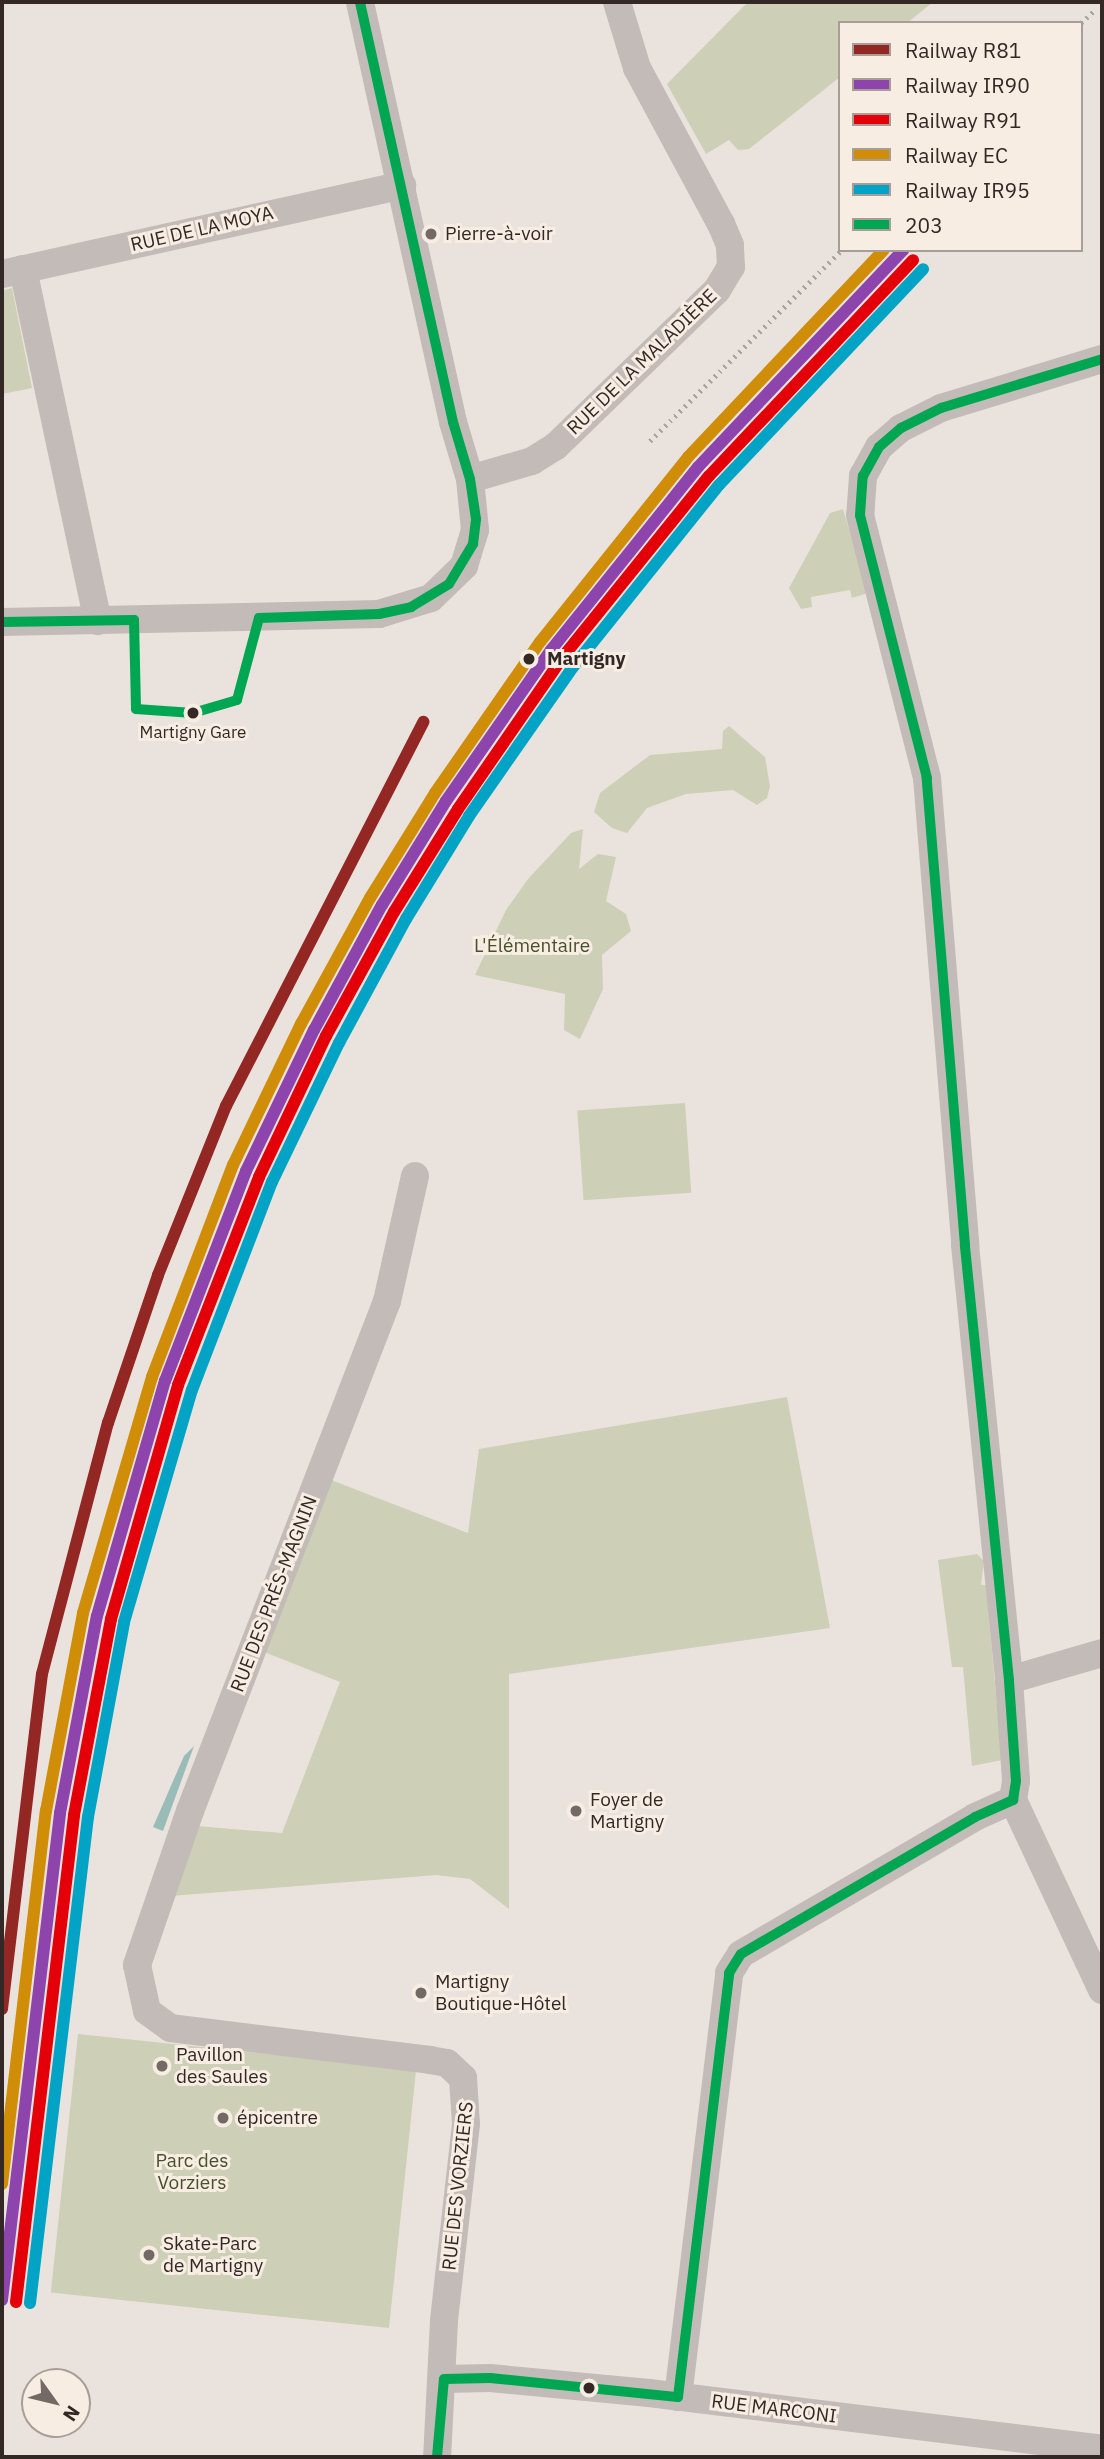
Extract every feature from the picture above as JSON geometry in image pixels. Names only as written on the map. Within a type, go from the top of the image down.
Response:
[{"type":"street","points":[[2,622],[379,614],[431,598],[464,566],[473,544],[476,519],[470,479],[453,422],[360,2]]},
{"type":"street","name":"RUE DE LA MALADIÈRE","points":[[470,479],[532,461],[556,446],[717,289],[731,267],[730,245],[721,223],[637,68],[617,2]]},
{"type":"street","name":"RUE DE LA MOYA","points":[[12,271],[402,185]]},
{"type":"street","points":[[12,271],[98,621]]},
{"type":"street","points":[[1102,359],[941,408],[901,428],[879,447],[863,475],[860,516],[927,778],[965,1245],[1009,1680],[1016,1781],[1013,1800],[1102,1990]]},
{"type":"street","name":"RUE DES PRÉS-MAGNIN","points":[[147,2011],[137,1965],[190,1811],[387,1301],[415,1176]]},
{"type":"street","points":[[1009,1680],[1102,1653]]},
{"type":"street","points":[[678,2397],[729,1973],[741,1954],[975,1817],[1013,1800]]},
{"type":"street","name":"RUE DES VORZIERS","points":[[147,2011],[170,2028],[430,2060],[447,2063],[463,2078],[468,2096],[444,2321],[444,2379],[437,2457]]},
{"type":"street","name":"RUE MARCONI","points":[[444,2379],[490,2378],[678,2397],[1102,2449]]},
{"type":"green space","points":[[748,2],[933,2],[909,21],[838,21],[838,79],[749,149],[738,150],[729,140],[706,154],[667,84]]},
{"type":"green space","points":[[12,288],[32,388],[2,394],[2,291]]},
{"type":"green space","points":[[843,509],[868,593],[852,598],[850,590],[811,597],[812,607],[801,609],[789,588],[830,513]]},
{"type":"green space","points":[[729,726],[765,757],[770,786],[767,798],[757,805],[733,790],[686,794],[647,808],[627,833],[612,828],[594,812],[600,793],[650,755],[722,749],[723,731]]},
{"type":"green space","name":"L'Élémentaire","points":[[583,829],[579,869],[598,854],[616,857],[606,901],[626,914],[631,931],[602,955],[603,989],[580,1039],[564,1030],[565,994],[475,975],[506,910],[528,879],[571,833]]},
{"type":"green space","points":[[685,1103],[691,1193],[584,1200],[577,1111]]},
{"type":"green space","points":[[787,1397],[830,1628],[509,1674],[509,1909],[470,1879],[436,1875],[171,1896],[196,1826],[282,1833],[340,1682],[259,1650],[326,1478],[468,1533],[479,1449]]},
{"type":"green space","points":[[977,1554],[984,1561],[981,1585],[986,1585],[1002,1760],[972,1766],[963,1667],[952,1667],[938,1560]]},
{"type":"green space","name":"Parc des Vorziers","points":[[78,2034],[416,2070],[389,2328],[51,2293]]},
{"type":"water","points":[[194,1746],[163,1831],[153,1827],[184,1756]]},
{"type":"railway","points":[[1083,21],[1095,10]]},
{"type":"railway","points":[[650,441],[840,252]]},
{"type":"rail line","name":"EC","points":[[2,2184],[46,1811],[83,1613],[152,1377],[233,1165],[301,1024],[370,898],[435,793],[540,642],[688,457],[882,252]]},
{"type":"rail line","name":"IR90","points":[[2,2300],[60,1813],[97,1616],[165,1381],[246,1171],[314,1030],[382,905],[446,801],[551,650],[698,467],[901,252]]},
{"type":"rail line","name":"R91","points":[[16,2302],[74,1815],[111,1619],[178,1385],[259,1177],[326,1036],[394,912],[458,809],[562,658],[709,476],[913,260]]},
{"type":"rail line","name":"IR95","points":[[30,2303],[88,1817],[124,1622],[192,1390],[272,1182],[339,1043],[406,919],[469,816],[573,667],[719,485],[923,269]]},
{"type":"rail line","name":"R81","points":[[2,2009],[42,1674],[108,1423],[158,1275],[226,1106],[423,722]]},
{"type":"transit line","name":"203","points":[[259,618],[379,614],[411,607],[449,584],[473,544],[476,519],[470,479],[453,422],[360,2]]},
{"type":"transit line","name":"203","points":[[437,2457],[444,2379],[490,2378],[678,2397],[729,1973],[741,1954],[975,1817],[1013,1800],[1016,1781],[1009,1680],[965,1245],[927,778],[860,515],[863,476],[879,447],[901,428],[941,408],[1102,359]]},
{"type":"transit line","name":"203","points":[[134,620],[136,709],[193,713],[237,700],[259,618]]},
{"type":"transit line","name":"203","points":[[2,622],[134,620]]},
{"type":"place","name":"Pierre-à-voir","points":[[431,234]]},
{"type":"place","name":"Martigny","points":[[529,659]]},
{"type":"place","name":"Martigny Gare","points":[[193,713]]},
{"type":"place","name":"Foyer de Martigny","points":[[576,1811]]},
{"type":"place","name":"Martigny Boutique-Hôtel","points":[[421,1993]]},
{"type":"place","name":"Pavillon des Saules","points":[[162,2066]]},
{"type":"place","name":"épicentre","points":[[223,2118]]},
{"type":"place","name":"Skate-Parc de Martigny","points":[[149,2255]]}]
